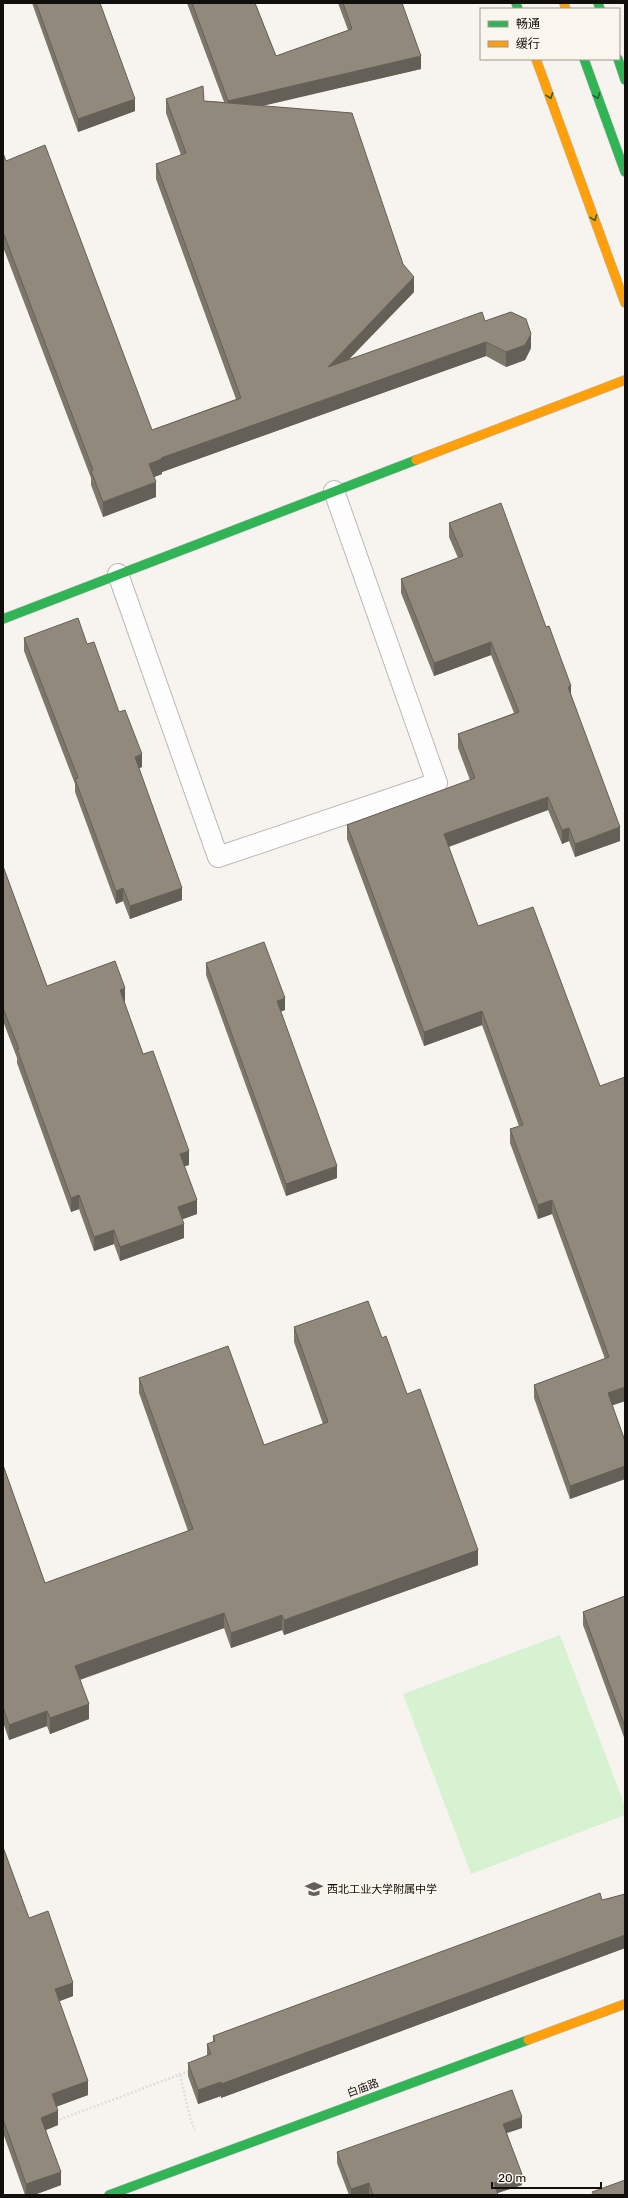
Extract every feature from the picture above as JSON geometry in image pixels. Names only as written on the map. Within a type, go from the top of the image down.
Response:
[{"type":"street","points":[[536,60],[625,303]]},
{"type":"street","points":[[584,60],[625,172]]},
{"type":"street","points":[[618,60],[625,80]]},
{"type":"street","points":[[3,619],[625,380]]},
{"type":"street","name":"白庙路","points":[[109,2195],[625,2004]]},
{"type":"lane","points":[[118,574],[218,857],[437,783],[334,491]]},
{"type":"path","points":[[54,2121],[194,2069]]},
{"type":"path","points":[[180,2075],[191,2121],[208,2158]]},
{"type":"green space","points":[[560,1635],[625,1806],[625,1815],[471,1874],[403,1694]]},
{"type":"building","points":[[36,3],[100,3],[135,99],[78,119]]},
{"type":"building","points":[[192,3],[255,3],[276,56],[352,29],[343,3],[402,3],[421,56],[228,101]]},
{"type":"building","points":[[203,86],[204,101],[352,113],[403,264],[414,277],[328,367],[482,312],[485,321],[511,312],[526,319],[531,334],[525,345],[506,352],[486,342],[161,458],[162,459],[149,464],[156,482],[103,502],[91,471],[93,470],[3,232],[3,153],[6,161],[45,145],[152,430],[241,398],[156,164],[186,153],[166,99]]},
{"type":"building","points":[[501,503],[546,627],[549,626],[571,686],[568,687],[620,827],[575,844],[569,828],[562,830],[548,797],[444,834],[478,926],[533,907],[600,1086],[625,1077],[625,1387],[608,1393],[625,1441],[625,1466],[570,1486],[534,1385],[609,1357],[552,1200],[538,1205],[510,1129],[523,1125],[482,1011],[424,1032],[347,825],[475,778],[458,734],[519,712],[491,642],[434,663],[401,579],[463,556],[449,523]]},
{"type":"building","points":[[78,618],[87,644],[94,642],[119,712],[125,710],[142,754],[135,757],[182,888],[130,906],[123,888],[116,891],[75,779],[78,778],[24,638]]},
{"type":"building","points":[[3,866],[47,986],[115,961],[125,988],[120,990],[143,1054],[153,1051],[189,1151],[180,1154],[197,1200],[178,1207],[184,1224],[120,1247],[114,1230],[94,1237],[79,1195],[71,1198],[17,1049],[19,1049],[3,1008]]},
{"type":"building","points":[[264,942],[285,998],[277,1001],[337,1166],[286,1184],[206,963]]},
{"type":"building","points":[[368,1301],[382,1338],[386,1336],[407,1394],[420,1389],[478,1550],[284,1620],[282,1615],[231,1633],[224,1613],[75,1666],[89,1704],[50,1718],[47,1711],[9,1725],[3,1707],[3,1465],[45,1583],[193,1529],[139,1378],[228,1346],[264,1445],[328,1422],[294,1327]]},
{"type":"building","points":[[625,1596],[625,1727],[583,1612]]},
{"type":"building","points":[[3,1847],[29,1918],[48,1911],[73,1983],[55,1989],[88,2081],[52,2094],[58,2111],[41,2118],[61,2172],[26,2184],[3,2119]]},
{"type":"building","points":[[600,1893],[602,1900],[625,1894],[625,1935],[221,2084],[221,2082],[198,2090],[188,2063],[211,2054],[207,2044],[215,2041],[213,2036]]},
{"type":"building","points":[[512,2090],[522,2117],[503,2124],[522,2174],[494,2183],[498,2195],[373,2195],[369,2183],[351,2189],[337,2152]]},
{"type":"building","points":[[625,2180],[625,2195],[594,2195],[592,2192]]},
{"type":"traffic: fast","points":[[516,3],[518,8]]},
{"type":"traffic: fast","points":[[598,3],[600,8]]},
{"type":"traffic: fast","points":[[584,60],[625,172]]},
{"type":"traffic: fast","points":[[618,60],[625,80]]},
{"type":"traffic: fast","points":[[3,619],[416,460]]},
{"type":"traffic: fast","points":[[109,2195],[528,2040]]},
{"type":"traffic: slow","points":[[564,3],[566,8]]},
{"type":"traffic: slow","points":[[536,60],[625,303]]},
{"type":"traffic: slow","points":[[416,460],[625,380]]},
{"type":"traffic: slow","points":[[528,2040],[625,2004]]},
{"type":"place","name":"西北工业大学附属中学","points":[[314,1889]]}]
